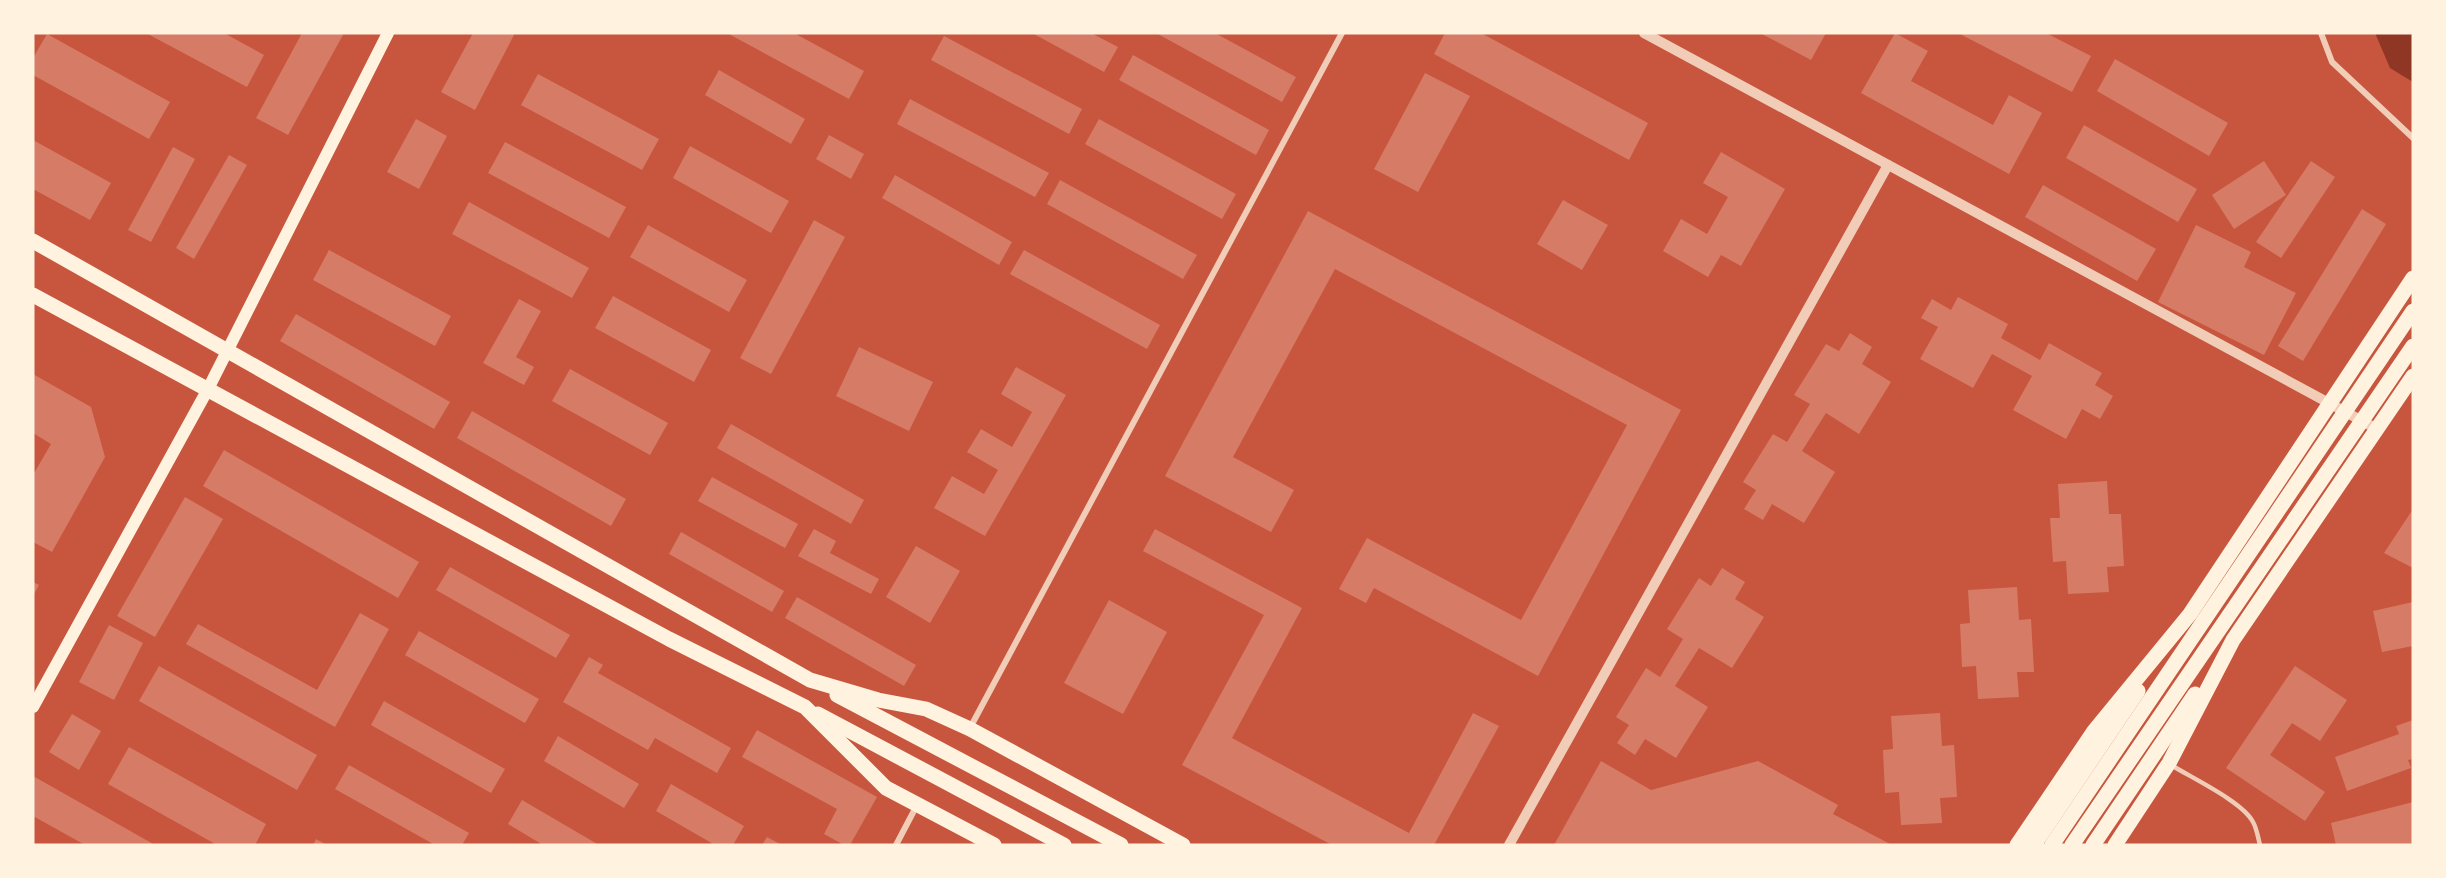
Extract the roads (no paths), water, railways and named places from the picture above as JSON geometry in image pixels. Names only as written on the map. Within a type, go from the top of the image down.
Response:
[{"type":"main road","points":[[33,707],[208,389],[388,33]]},
{"type":"main road","points":[[33,241],[810,680],[1121,845]]},
{"type":"main road","points":[[2034,845],[2413,278]]},
{"type":"main road","points":[[33,295],[669,639],[805,707],[1064,845]]},
{"type":"main road","points":[[2052,845],[2413,311]]},
{"type":"main road","points":[[2072,845],[2413,345]]},
{"type":"main road","points":[[2093,845],[2413,376]]},
{"type":"main road","points":[[2018,845],[2094,731],[2190,614]]},
{"type":"main road","points":[[2115,845],[2169,763],[2233,640]]},
{"type":"main road","points":[[810,680],[926,710],[970,729],[1183,845]]},
{"type":"main road","points":[[805,707],[886,788],[994,845]]},
{"type":"street","points":[[970,729],[1342,33]]},
{"type":"street","points":[[1644,33],[2377,429]]},
{"type":"street","points":[[2321,33],[2332,62],[2413,138]]},
{"type":"street","points":[[1509,845],[1888,165]]},
{"type":"street","points":[[896,845],[917,804]]},
{"type":"lane","points":[[2169,763],[2247,813],[2254,823],[2260,845]]}]
